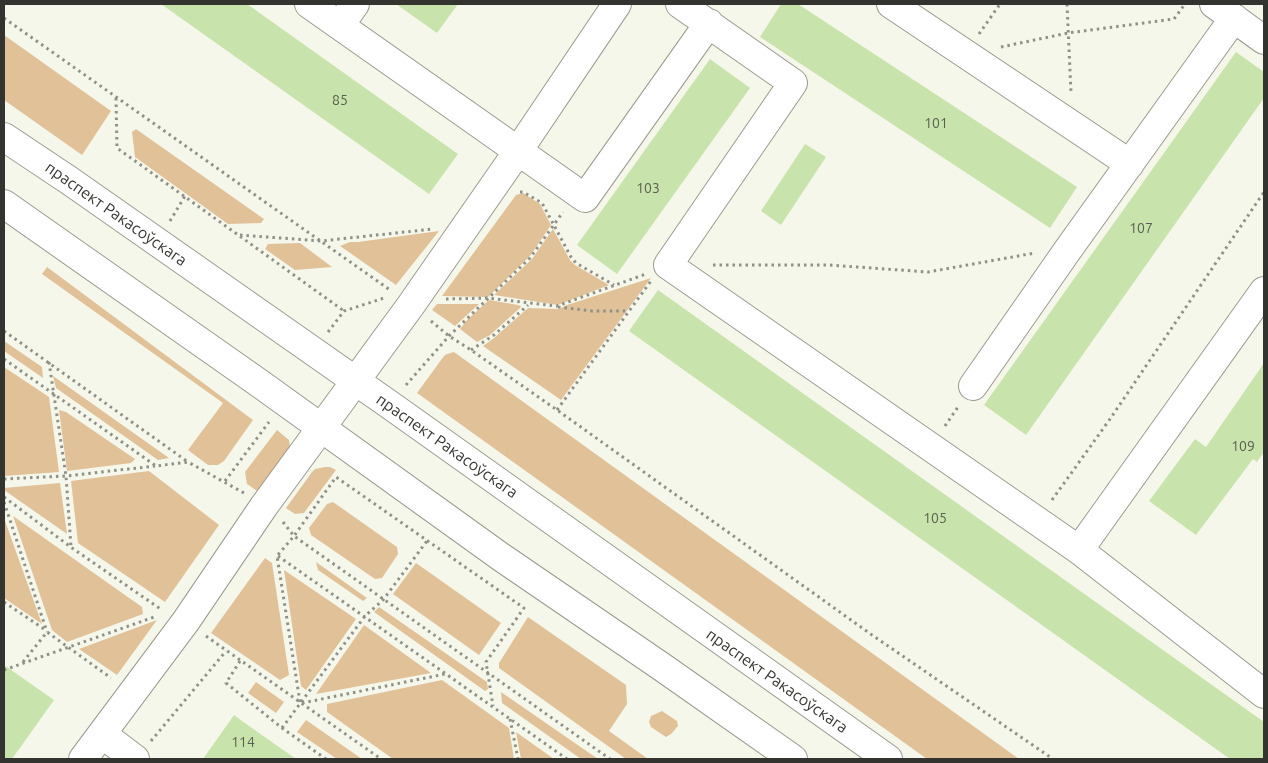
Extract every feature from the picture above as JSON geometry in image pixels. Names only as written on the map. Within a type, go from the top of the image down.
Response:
[{"type":"main road","points":[[310,4],[348,14],[518,151],[585,198],[708,23]]},
{"type":"main road","points":[[83,759],[186,622],[264,506],[411,304],[518,151],[617,4]]},
{"type":"main road","points":[[680,4],[793,83],[665,266],[1079,550],[1264,694]]},
{"type":"main road","points":[[891,4],[1130,164]]},
{"type":"main road","points":[[973,386],[1130,164],[1224,11],[1264,40]]},
{"type":"main road","name":"праспект Ракасоўскага","points":[[4,137],[70,181],[355,381],[888,759]]},
{"type":"main road","points":[[4,204],[321,427],[501,557],[793,759]]},
{"type":"main road","points":[[1079,550],[1264,290]]},
{"type":"main road","points":[[102,734],[141,752]]},
{"type":"path","points":[[964,54],[1000,4]]},
{"type":"path","points":[[1067,4],[1073,126]]},
{"type":"path","points":[[964,54],[1068,33],[1174,19],[1185,4]]},
{"type":"path","points":[[4,18],[397,294]]},
{"type":"path","points":[[116,97],[117,148],[344,311]]},
{"type":"path","points":[[514,192],[523,192],[542,203],[576,264],[615,286]]},
{"type":"path","points":[[1037,521],[1110,419],[1264,192]]},
{"type":"path","points":[[240,235],[321,242],[435,228]]},
{"type":"path","points":[[706,265],[829,265],[928,272],[1033,253],[1067,251]]},
{"type":"path","points":[[557,306],[665,266]]},
{"type":"path","points":[[557,410],[628,311],[665,266]]},
{"type":"path","points":[[328,332],[344,311],[388,297]]},
{"type":"path","points":[[443,299],[488,298],[592,311],[628,311]]},
{"type":"path","points":[[406,385],[449,336],[488,298]]},
{"type":"path","points":[[472,350],[494,335],[529,304]]},
{"type":"path","points":[[430,320],[449,336],[557,410],[872,636],[1053,759]]},
{"type":"path","points":[[4,331],[188,462],[251,497]]},
{"type":"path","points":[[4,359],[156,466]]},
{"type":"path","points":[[49,362],[66,476],[72,548]]},
{"type":"path","points":[[930,447],[973,386]]},
{"type":"path","points":[[225,481],[269,422],[275,427]]},
{"type":"path","points":[[4,479],[66,476],[188,462]]},
{"type":"path","points":[[301,702],[278,556],[336,477],[524,608],[486,662],[493,706]]},
{"type":"path","points":[[4,502],[47,632]]},
{"type":"path","points":[[278,516],[294,536],[382,600],[610,759]]},
{"type":"path","points":[[282,728],[365,616],[382,600],[427,541]]},
{"type":"path","points":[[278,556],[567,759]]},
{"type":"path","points":[[4,602],[132,693]]},
{"type":"path","points":[[4,670],[166,612]]},
{"type":"path","points":[[22,664],[47,632]]},
{"type":"path","points":[[141,752],[226,651]]},
{"type":"path","points":[[240,661],[226,683],[282,728],[326,759]]},
{"type":"path","points":[[301,702],[446,674]]},
{"type":"path","points":[[510,718],[518,759]]},
{"type":"shaded area","points":[[4,35],[111,111],[82,155],[4,100]]},
{"type":"shaded area","points":[[136,129],[264,219],[261,223],[228,224],[135,157],[132,132]]},
{"type":"shaded area","points":[[523,193],[540,204],[551,225],[530,256],[488,297],[442,296],[516,195]]},
{"type":"shaded area","points":[[553,229],[570,260],[575,265],[609,285],[558,305],[494,295],[532,259]]},
{"type":"shaded area","points":[[439,231],[396,285],[340,246],[350,242]]},
{"type":"shaded area","points":[[300,243],[332,267],[295,270],[265,249],[268,244]]},
{"type":"shaded area","points":[[47,267],[253,420],[224,461],[218,465],[208,465],[188,450],[223,403],[42,274]]},
{"type":"shaded area","points":[[651,278],[561,400],[483,346],[528,308],[559,309]]},
{"type":"shaded area","points":[[489,300],[521,306],[490,335],[477,342],[460,329]]},
{"type":"shaded area","points":[[437,304],[479,304],[455,326],[432,310]]},
{"type":"shaded area","points":[[4,341],[42,367],[43,378],[4,351]]},
{"type":"shaded area","points":[[454,352],[1019,759],[927,759],[417,393],[444,356]]},
{"type":"shaded area","points":[[4,367],[49,397],[59,472],[4,476]]},
{"type":"shaded area","points":[[53,376],[169,458],[158,460],[56,388]]},
{"type":"shaded area","points":[[59,410],[66,412],[135,459],[131,463],[67,471]]},
{"type":"shaded area","points":[[277,430],[289,440],[291,452],[263,495],[247,484],[245,472]]},
{"type":"shaded area","points":[[325,467],[336,470],[304,513],[295,514],[286,508],[312,472],[315,469]]},
{"type":"shaded area","points":[[149,471],[219,525],[165,602],[78,543],[71,481]]},
{"type":"shaded area","points":[[60,483],[67,534],[4,490],[4,488]]},
{"type":"shaded area","points":[[333,502],[397,547],[398,554],[382,578],[375,579],[311,535],[309,528],[327,504]]},
{"type":"shaded area","points":[[13,516],[142,607],[143,614],[67,642],[52,630]]},
{"type":"shaded area","points":[[4,518],[42,624],[4,598]]},
{"type":"shaded area","points":[[265,558],[272,563],[289,675],[280,680],[211,633]]},
{"type":"shaded area","points":[[316,562],[367,598],[363,601],[318,570]]},
{"type":"shaded area","points":[[416,563],[501,623],[479,655],[393,594]]},
{"type":"shaded area","points":[[284,570],[356,619],[306,690],[301,686]]},
{"type":"shaded area","points":[[379,607],[487,682],[488,689],[485,691],[374,612]]},
{"type":"shaded area","points":[[528,617],[626,685],[627,704],[609,731],[648,759],[626,759],[499,668],[499,663]]},
{"type":"shaded area","points":[[157,620],[117,675],[79,649]]},
{"type":"shaded area","points":[[364,625],[431,673],[316,694]]},
{"type":"shaded area","points":[[442,680],[509,728],[514,759],[393,759],[327,712],[327,704]]},
{"type":"shaded area","points":[[256,682],[284,702],[276,713],[248,693]]},
{"type":"shaded area","points":[[501,692],[598,759],[581,759],[502,703]]},
{"type":"shaded area","points":[[662,711],[677,721],[678,726],[666,737],[651,727],[649,722],[651,716]]},
{"type":"shaded area","points":[[306,720],[362,759],[337,759],[297,732]]},
{"type":"shaded area","points":[[516,732],[554,759],[521,759]]},
{"type":"building","points":[[161,4],[247,4],[458,154],[429,194]]},
{"type":"building","points":[[396,4],[458,4],[437,33]]},
{"type":"building","points":[[781,4],[798,4],[1077,187],[1050,228],[760,37]]},
{"type":"building","points":[[1236,52],[1264,72],[1264,98],[1026,435],[984,405]]},
{"type":"building","points":[[710,59],[750,88],[617,274],[577,245]]},
{"type":"building","points":[[805,144],[826,157],[781,225],[761,211]]},
{"type":"building","points":[[658,290],[1264,722],[1264,759],[1230,759],[629,331]]},
{"type":"building","points":[[1264,363],[1264,452],[1257,462],[1253,459],[1196,535],[1149,501],[1195,439],[1206,447]]},
{"type":"building","points":[[4,665],[54,700],[12,759],[4,759]]},
{"type":"building","points":[[234,715],[242,721],[296,759],[203,759]]}]
